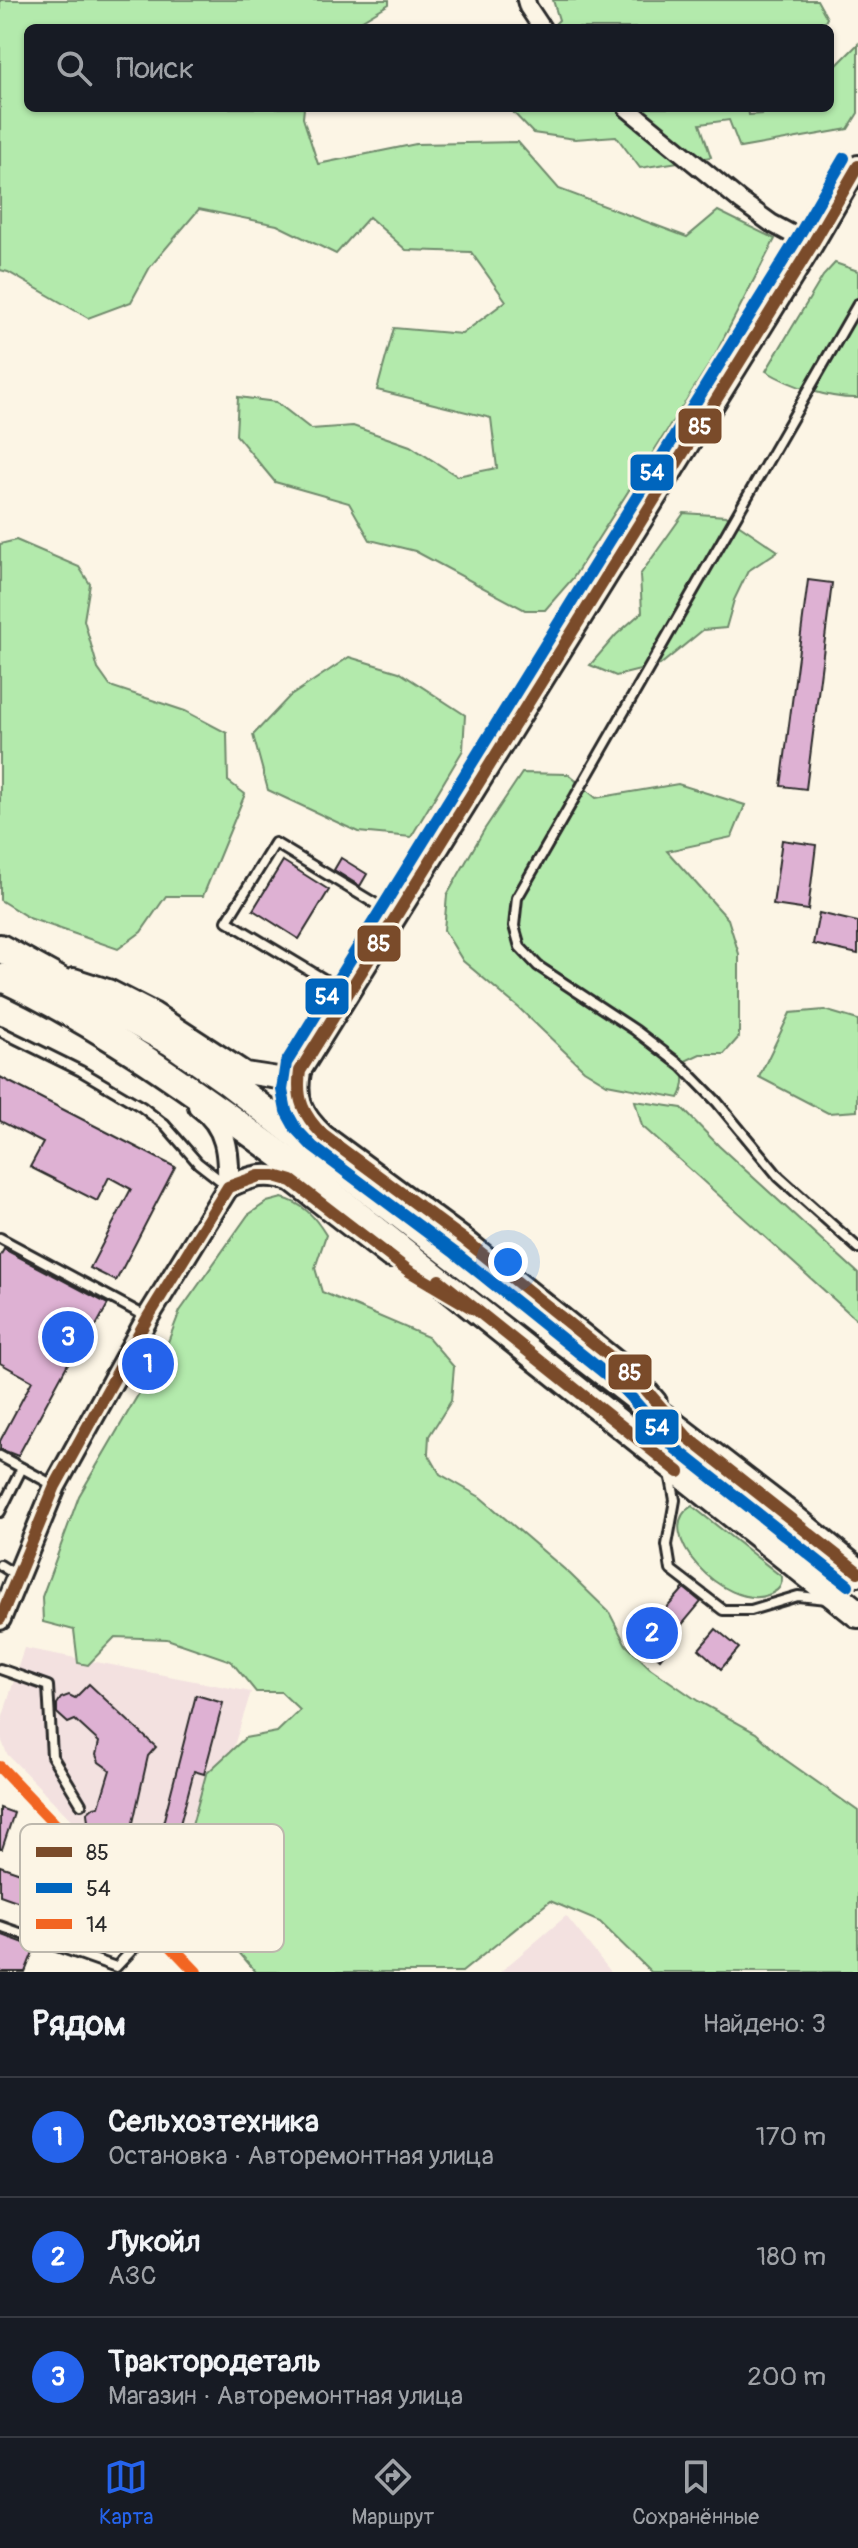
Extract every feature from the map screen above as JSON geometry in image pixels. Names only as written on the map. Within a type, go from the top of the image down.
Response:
[{"type":"highway","points":[[0,948],[171,1042],[224,1079],[858,1572]]},
{"type":"highway","points":[[0,977],[75,1015],[196,1094],[300,1169],[849,1607]]},
{"type":"street","points":[[526,0],[539,24]]},
{"type":"street","points":[[632,112],[742,202],[771,223],[812,245]]},
{"type":"street","points":[[687,1437],[633,1375],[465,1240],[323,1135],[310,1123],[300,1106],[297,1089],[300,1071],[858,166]]},
{"type":"street","points":[[42,969],[108,990],[153,1013],[245,1073],[278,1078],[300,1071]]},
{"type":"street","points":[[0,1619],[8,1570],[148,1317],[228,1187],[228,1146],[221,1129],[204,1110],[115,1049],[75,1015]]},
{"type":"street","points":[[228,1187],[262,1174],[277,1175],[292,1181],[409,1271],[472,1308]]},
{"type":"lane","points":[[858,304],[517,898],[514,926],[520,947],[538,966],[635,1030],[683,1067],[717,1102],[779,1177],[858,1248]]},
{"type":"lane","points":[[348,994],[227,921],[275,843],[396,916]]},
{"type":"lane","points":[[0,1031],[81,1071],[142,1107],[165,1125],[198,1163],[228,1187]]},
{"type":"lane","points":[[0,1238],[148,1317]]},
{"type":"lane","points":[[0,1456],[55,1486]]},
{"type":"lane","points":[[669,1464],[675,1500],[667,1545],[671,1570],[723,1610],[751,1610],[798,1596],[849,1607]]},
{"type":"lane","points":[[0,1512],[22,1468]]},
{"type":"lane","points":[[0,1669],[48,1686],[52,1756],[81,1804]]},
{"type":"lane","points":[[0,1767],[55,1824]]},
{"type":"lane","points":[[0,1926],[20,1933]]},
{"type":"lane","points":[[74,1952],[116,1967],[130,1952]]},
{"type":"lane","points":[[177,1952],[196,1972]]},
{"type":"shaded area","points":[[24,1648],[251,1692],[209,1824],[75,1824],[7,1754],[0,1736],[0,1726]]},
{"type":"shaded area","points":[[566,1916],[611,1972],[500,1972]]},
{"type":"green space","points":[[0,0],[389,0],[389,4],[356,24],[24,24],[24,112],[304,112],[318,164],[416,144],[518,142],[559,189],[687,237],[718,211],[775,239],[715,355],[573,578],[545,610],[525,610],[415,551],[370,540],[349,503],[275,482],[236,435],[238,397],[276,402],[311,429],[353,426],[410,446],[457,476],[497,468],[491,418],[377,390],[394,328],[462,334],[506,301],[471,252],[406,250],[369,217],[336,254],[277,225],[199,209],[150,267],[131,302],[88,318],[0,270]]},
{"type":"green space","points":[[553,0],[817,0],[827,18],[824,24],[555,24],[559,20]]},
{"type":"green space","points":[[858,44],[858,113],[848,129],[740,148],[729,120],[700,124],[711,157],[640,168],[616,136],[575,139],[533,133],[513,112],[749,112],[749,115],[764,112],[834,112],[834,68]]},
{"type":"green space","points":[[835,263],[858,271],[858,398],[810,390],[766,371],[823,276]]},
{"type":"green space","points":[[684,513],[726,516],[778,551],[748,571],[734,600],[726,628],[703,630],[660,665],[616,676],[590,665],[616,635],[642,612],[640,575]]},
{"type":"green space","points":[[16,540],[79,567],[90,584],[84,620],[98,669],[110,686],[185,711],[227,733],[228,781],[245,794],[203,896],[166,896],[141,932],[118,949],[29,918],[0,900],[0,544]]},
{"type":"green space","points":[[349,657],[399,672],[465,715],[463,750],[411,837],[358,832],[268,790],[253,735],[289,697]]},
{"type":"green space","points":[[522,773],[568,774],[596,798],[678,784],[745,805],[732,837],[667,851],[728,919],[739,954],[739,1037],[724,1054],[700,1054],[683,1062],[684,1085],[679,1098],[607,1084],[584,1070],[519,1008],[463,961],[444,930],[447,895],[484,830]]},
{"type":"green space","points":[[824,1010],[858,1020],[857,1111],[828,1113],[759,1077],[790,1013]]},
{"type":"green space","points":[[635,1101],[682,1108],[719,1146],[858,1273],[858,1321],[642,1126]]},
{"type":"green space","points":[[282,1198],[296,1203],[308,1212],[326,1235],[315,1268],[322,1292],[428,1337],[454,1367],[451,1401],[429,1436],[428,1453],[440,1474],[480,1497],[570,1574],[609,1612],[626,1645],[650,1668],[698,1701],[756,1733],[783,1758],[858,1811],[858,1972],[651,1972],[600,1922],[550,1901],[462,1972],[256,1972],[239,1952],[284,1952],[284,1824],[192,1824],[206,1774],[245,1738],[277,1732],[300,1710],[281,1692],[256,1692],[231,1661],[167,1639],[115,1637],[88,1665],[78,1663],[74,1630],[43,1622],[42,1597],[79,1496],[166,1347],[180,1311],[248,1215],[267,1202]]},
{"type":"green space","points":[[692,1506],[782,1577],[779,1588],[768,1595],[751,1597],[732,1591],[698,1566],[680,1533],[681,1518]]},
{"type":"building","points":[[808,580],[832,583],[806,789],[781,786]]},
{"type":"building","points":[[782,840],[816,845],[808,910],[773,905]]},
{"type":"building","points":[[341,858],[367,874],[360,886],[334,870]]},
{"type":"building","points":[[283,861],[329,890],[299,939],[253,910]]},
{"type":"building","points":[[819,913],[858,922],[858,954],[813,944]]},
{"type":"building","points":[[0,1077],[175,1167],[116,1281],[90,1268],[131,1189],[109,1177],[97,1201],[30,1167],[43,1143],[0,1121]]},
{"type":"building","points":[[4,1249],[108,1304],[78,1359],[72,1356],[18,1456],[0,1449],[0,1441],[32,1381],[0,1363],[0,1256]]},
{"type":"building","points":[[684,1588],[701,1602],[669,1640],[673,1643],[660,1659],[637,1639]]},
{"type":"building","points":[[716,1629],[739,1648],[721,1669],[699,1649]]},
{"type":"building","points":[[89,1684],[156,1747],[148,1756],[133,1824],[88,1822],[87,1813],[99,1806],[110,1770],[99,1762],[96,1755],[99,1742],[75,1720],[68,1723],[57,1713],[61,1698],[69,1695],[75,1698]]},
{"type":"building","points":[[196,1695],[223,1703],[204,1774],[194,1771],[180,1824],[163,1824]]},
{"type":"building","points":[[0,1808],[14,1813],[2,1849],[0,1849]]},
{"type":"building","points":[[0,1866],[20,1873],[20,1902],[0,1895]]},
{"type":"building","points":[[0,1934],[20,1941],[20,1952],[33,1952],[25,1972],[0,1972]]},
{"type":"transit line","name":"54","points":[[844,158],[286,1063],[282,1090],[286,1111],[296,1129],[313,1147],[455,1253],[622,1387],[676,1449],[848,1585]]},
{"type":"transit line","name":"85","points":[[858,166],[300,1071],[299,1081],[302,1106],[323,1135],[465,1240],[633,1375],[687,1437],[858,1572]]},
{"type":"transit line","name":"85","points":[[0,1619],[55,1486],[148,1317],[228,1187],[259,1176],[292,1181],[409,1271],[472,1308]]},
{"type":"transit line","name":"85","points":[[439,1280],[679,1472]]},
{"type":"transit line","name":"14","points":[[0,1767],[54,1824]]},
{"type":"transit line","name":"14","points":[[177,1952],[196,1972]]},
{"type":"place","name":"Трактородеталь","points":[[68,1337]]},
{"type":"place","name":"Сельхозтехника","points":[[148,1364]]},
{"type":"place","name":"Лукойл","points":[[652,1633]]}]
